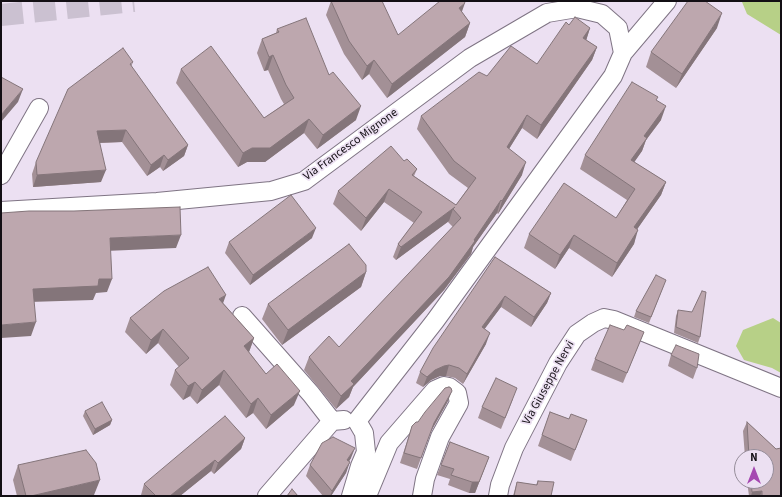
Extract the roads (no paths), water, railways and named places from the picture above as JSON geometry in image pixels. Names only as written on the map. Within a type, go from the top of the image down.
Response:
[{"type":"street","points":[[357,421],[435,321],[613,76],[624,53],[666,1]]},
{"type":"street","name":"Via Francesco Mignone","points":[[1,211],[157,202],[271,192],[304,181],[470,58],[548,13],[585,5],[602,14],[618,28],[624,53]]},
{"type":"street","points":[[1,176],[39,108]]},
{"type":"street","points":[[242,316],[311,394],[332,421]]},
{"type":"street","name":"Via Giuseppe Nervi","points":[[498,496],[500,485],[514,448],[558,363],[577,334],[592,322],[604,318],[614,320],[679,347],[728,365],[781,388]]},
{"type":"street","points":[[367,496],[389,444],[435,390],[444,386],[449,387],[457,393],[459,403],[440,437],[425,478],[422,496]]},
{"type":"street","points":[[267,496],[332,421],[357,421]]},
{"type":"street","points":[[351,496],[366,452],[364,433],[357,421]]},
{"type":"tunnel","points":[[1,15],[134,1]]}]
